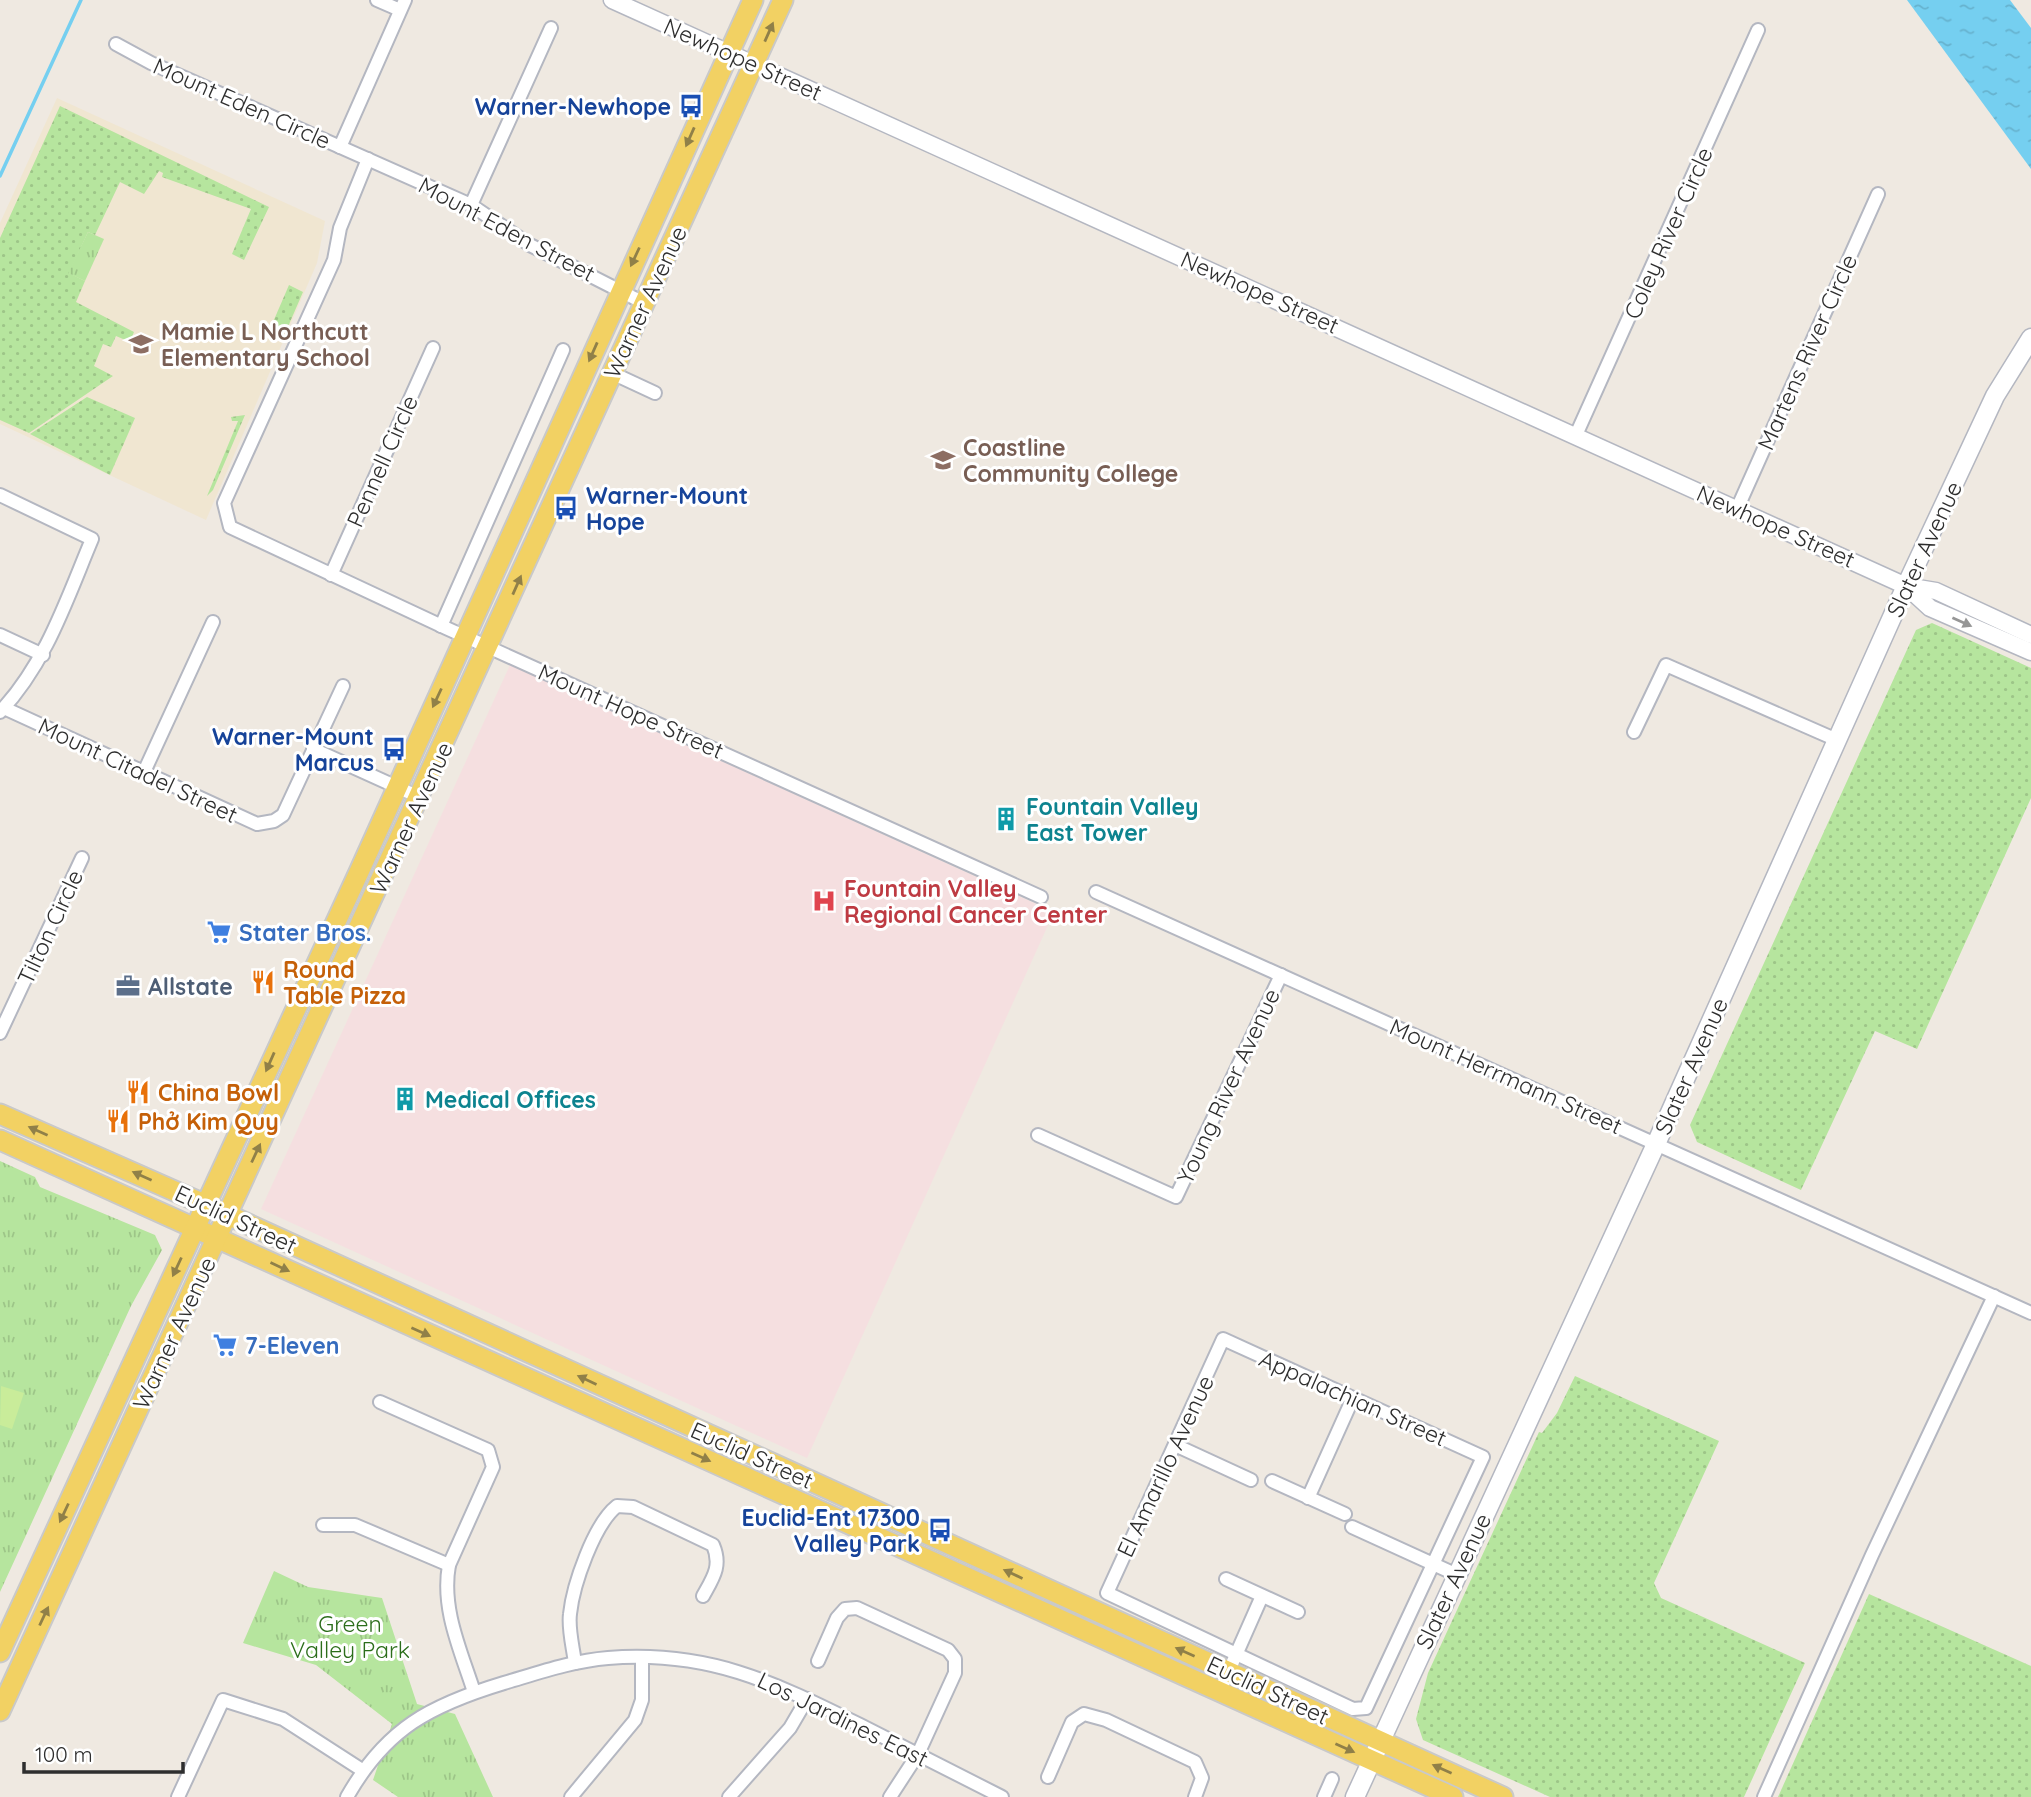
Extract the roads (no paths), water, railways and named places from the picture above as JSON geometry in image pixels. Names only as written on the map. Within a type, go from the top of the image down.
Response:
[{"type":"main road","name":"Warner Avenue","points":[[0,1652],[359,872],[620,289],[753,0]]},
{"type":"main road","name":"Warner Avenue","points":[[0,1710],[354,943],[783,0]]},
{"type":"main road","name":"Slater Avenue","points":[[1355,1797],[1455,1574],[1656,1144],[1906,586],[1995,396],[2031,338]]},
{"type":"main road","points":[[354,943],[346,929],[359,891],[359,872]]},
{"type":"main road","name":"Euclid Street","points":[[0,1114],[204,1204],[1075,1602],[1233,1663],[1380,1742],[1503,1797]]},
{"type":"main road","name":"Euclid Street","points":[[0,1140],[1453,1797]]},
{"type":"street","points":[[340,147],[403,5],[377,0]]},
{"type":"street","name":"Newhope Street","points":[[612,0],[1906,586],[1936,592],[2031,635]]},
{"type":"street","points":[[471,205],[551,28]]},
{"type":"street","name":"Coley River Circle","points":[[1576,435],[1758,30]]},
{"type":"street","name":"Mount Eden Circle","points":[[116,44],[151,63],[368,159]]},
{"type":"street","name":"Mount Eden Street","points":[[368,159],[471,205],[530,245],[644,303]]},
{"type":"street","name":"Mount Hope Street","points":[[368,159],[340,228],[334,260],[224,503],[225,518],[235,531],[1041,897]]},
{"type":"street","name":"Martens River Circle","points":[[1737,509],[1878,194]]},
{"type":"street","name":"Pennell Circle","points":[[331,575],[433,348]]},
{"type":"street","points":[[441,626],[563,349]]},
{"type":"street","points":[[612,373],[655,393]]},
{"type":"street","points":[[0,495],[92,539],[43,655],[25,685],[2,710]]},
{"type":"street","name":"Newhope Street","points":[[1906,586],[1930,608],[2031,652]]},
{"type":"street","points":[[144,772],[214,622]]},
{"type":"street","points":[[0,635],[43,655]]},
{"type":"street","points":[[1634,732],[1666,666],[1838,740]]},
{"type":"street","points":[[343,686],[313,749],[419,797]]},
{"type":"street","name":"Mount Citadel Street","points":[[2,710],[257,824],[274,821],[282,815],[313,749]]},
{"type":"street","name":"Tilton Circle","points":[[1,1026],[82,858]]},
{"type":"street","name":"Mount Herrmann Street","points":[[1096,892],[2031,1313]]},
{"type":"street","name":"Young River Avenue","points":[[1038,1135],[1176,1197],[1281,975]]},
{"type":"street","points":[[1764,1797],[1877,1543],[1994,1296]]},
{"type":"street","name":"Appalachian Street","points":[[1223,1339],[1483,1457],[1433,1564]]},
{"type":"street","name":"El Amarillo Avenue","points":[[1223,1339],[1107,1593],[1233,1663]]},
{"type":"street","points":[[1308,1498],[1353,1398]]},
{"type":"street","points":[[380,1402],[488,1450],[493,1458],[494,1467],[449,1565],[446,1582],[451,1619],[474,1692]]},
{"type":"street","points":[[1175,1445],[1251,1480]]},
{"type":"street","points":[[1272,1481],[1345,1514]]},
{"type":"street","points":[[575,1663],[569,1617],[575,1588],[602,1522],[617,1506],[633,1507],[713,1545],[718,1561],[716,1571],[703,1596]]},
{"type":"street","points":[[323,1525],[355,1525],[449,1565]]},
{"type":"street","points":[[1352,1527],[1455,1574]]},
{"type":"street","points":[[1233,1663],[1353,1709],[1366,1708],[1433,1564]]},
{"type":"street","points":[[1226,1579],[1298,1612]]},
{"type":"street","points":[[1220,1691],[1262,1596]]},
{"type":"street","points":[[1066,1622],[1075,1602]]},
{"type":"street","points":[[818,1661],[837,1618],[845,1609],[857,1608],[948,1650],[956,1659],[956,1673],[918,1754],[890,1797]]},
{"type":"street","points":[[571,1797],[635,1720],[642,1700],[642,1657]]},
{"type":"street","name":"Los Jardines East","points":[[347,1797],[362,1770],[399,1730],[439,1705],[575,1663],[642,1657],[673,1658],[731,1668],[771,1682],[1002,1797]]},
{"type":"street","points":[[729,1797],[790,1728],[807,1699]]},
{"type":"street","points":[[178,1797],[223,1700],[283,1719],[362,1770]]},
{"type":"street","points":[[1048,1777],[1072,1722],[1083,1714],[1106,1720],[1185,1756],[1201,1770],[1202,1778],[1195,1797]]},
{"type":"street","points":[[1324,1797],[1332,1779]]},
{"type":"water","points":[[1907,0],[2010,0],[2031,28],[2031,169]]},
{"type":"waterway","points":[[0,176],[81,0]]},
{"type":"place","name":"Warner-Newhope","points":[[691,106]]},
{"type":"place","name":"Mamie L Northcutt Elementary School","points":[[141,344]]},
{"type":"place","name":"Coastline Community College","points":[[943,460]]},
{"type":"place","name":"Warner-Mount Hope","points":[[566,508]]},
{"type":"place","name":"Warner-Mount Marcus","points":[[394,749]]},
{"type":"place","name":"Fountain Valley East Tower","points":[[1006,819]]},
{"type":"place","name":"Fountain Valley Regional Cancer Center","points":[[824,901]]},
{"type":"place","name":"Stater Bros.","points":[[219,932]]},
{"type":"place","name":"Round Table Pizza","points":[[263,982]]},
{"type":"place","name":"Allstate","points":[[128,986]]},
{"type":"place","name":"China Bowl","points":[[138,1092]]},
{"type":"place","name":"Medical Offices","points":[[405,1099]]},
{"type":"place","name":"Phở Kim Quy","points":[[118,1121]]},
{"type":"place","name":"7-Eleven","points":[[225,1345]]},
{"type":"place","name":"Euclid-Ent 17300 Valley Park","points":[[940,1530]]},
{"type":"park label","name":"Green Valley Park","points":[[350,1636]]}]
